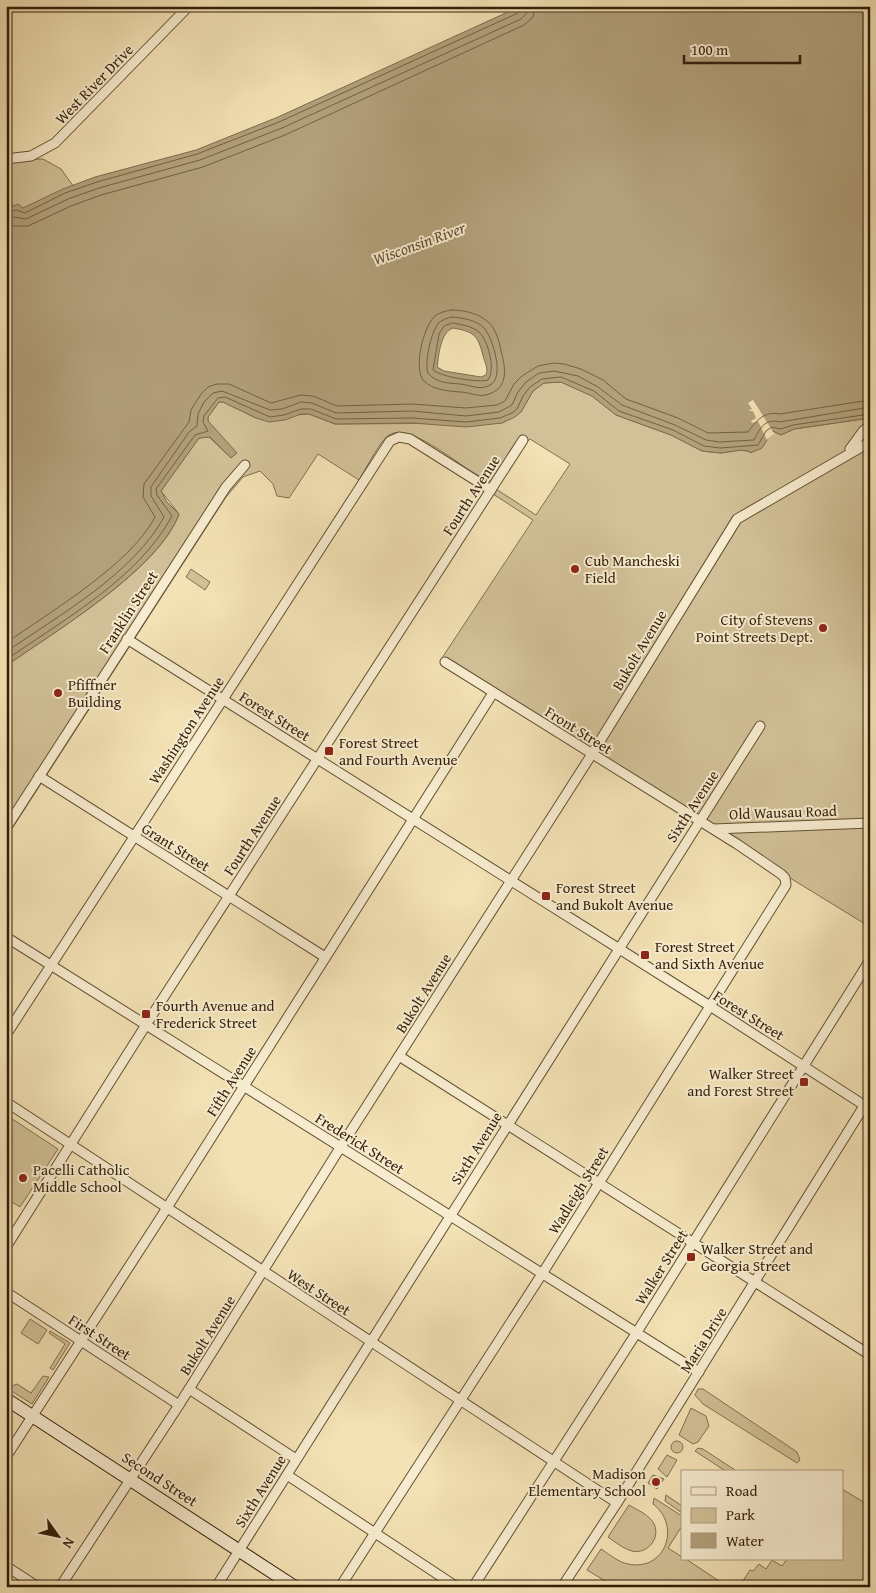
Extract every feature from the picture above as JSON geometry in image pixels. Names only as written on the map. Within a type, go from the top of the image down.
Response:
[{"type":"street","name":"West River Drive","points":[[6,159],[31,156],[56,143],[189,6]]},
{"type":"street","name":"Bukolt Avenue","points":[[847,453],[864,430],[870,426]]},
{"type":"street","name":"Washington Avenue","points":[[6,1035],[390,441],[400,437],[410,439],[491,490]]},
{"type":"street","name":"Fourth Avenue","points":[[6,1247],[146,1025],[523,440]]},
{"type":"street","name":"Bukolt Avenue","points":[[60,1587],[179,1405],[340,1148],[592,754],[737,519],[847,453],[870,442]]},
{"type":"street","name":"Franklin Street","points":[[6,828],[226,487],[246,465]]},
{"type":"street","name":"Forest Street","points":[[127,639],[710,1006],[867,1108]]},
{"type":"street","name":"Front Street","points":[[445,662],[700,820]]},
{"type":"street","name":"Fifth Avenue","points":[[6,1457],[82,1342],[493,693]]},
{"type":"street","name":"Sixth Avenue","points":[[216,1587],[760,726]]},
{"type":"street","name":"Grant Street","points":[[39,776],[325,957]]},
{"type":"street","name":"Old Wausau Road","points":[[700,820],[714,829],[870,823]]},
{"type":"street","name":"Wadleigh Street","points":[[340,1587],[542,1274],[710,1006],[784,892],[786,881],[772,867],[714,829]]},
{"type":"street","name":"Frederick Street","points":[[6,937],[699,1372]]},
{"type":"street","name":"Walker Street","points":[[474,1587],[870,960]]},
{"type":"street","points":[[399,1056],[870,1355]]},
{"type":"street","name":"West Street","points":[[6,1102],[617,1503]]},
{"type":"street","name":"Maria Drive","points":[[562,1587],[867,1108]]},
{"type":"street","name":"First Street","points":[[6,1292],[179,1405]]},
{"type":"street","points":[[189,1389],[296,1459]]},
{"type":"street","name":"Second Street","points":[[6,1399],[295,1587]]},
{"type":"street","points":[[287,1475],[376,1532],[456,1587]]},
{"type":"street","points":[[6,1566],[38,1587]]},
{"type":"green space","points":[[43,159],[61,169],[76,190],[6,221],[6,160]]},
{"type":"green space","points":[[561,382],[592,396],[616,415],[671,435],[702,451],[721,453],[741,450],[753,452],[773,431],[781,435],[794,429],[870,418],[870,927],[790,878],[779,867],[452,661],[447,659],[443,663],[440,661],[533,520],[493,494],[496,489],[536,515],[570,464],[530,439],[527,442],[522,439],[492,480],[489,481],[439,449],[411,435],[399,432],[385,438],[359,480],[318,454],[289,498],[277,496],[273,484],[260,471],[243,477],[226,497],[6,838],[6,666],[103,598],[150,556],[168,535],[179,514],[161,491],[199,438],[209,437],[231,458],[236,453],[208,421],[208,417],[219,402],[223,402],[256,418],[309,414],[335,424],[502,423],[521,412],[533,391],[544,383]]},
{"type":"green space","points":[[191,569],[210,582],[205,590],[186,577]]},
{"type":"green space","name":"Pacelli Catholic Middle School","points":[[6,1115],[58,1149],[20,1207],[6,1198]]},
{"type":"green space","points":[[30,1319],[47,1330],[38,1344],[21,1333]]},
{"type":"green space","points":[[50,1331],[70,1343],[53,1370],[50,1368],[65,1344],[49,1333]]},
{"type":"green space","points":[[43,1376],[49,1377],[32,1404],[10,1390],[10,1387],[17,1384],[31,1393]]},
{"type":"green space","points":[[698,1389],[703,1389],[797,1452],[800,1460],[797,1463],[703,1404],[695,1395]]},
{"type":"green space","points":[[691,1408],[706,1416],[709,1426],[698,1442],[693,1444],[679,1435]]},
{"type":"green space","points":[[679,1441],[682,1442],[682,1452],[675,1453],[672,1452],[671,1445],[672,1442]]},
{"type":"green space","points":[[698,1448],[703,1449],[735,1470],[724,1470],[695,1451]]},
{"type":"green space","points":[[667,1455],[677,1460],[667,1477],[658,1469]]},
{"type":"green space","points":[[653,1475],[664,1479],[657,1489],[648,1483]]},
{"type":"green space","points":[[844,1490],[870,1506],[870,1587],[739,1587],[750,1570],[753,1571],[759,1564],[766,1569],[772,1560],[782,1566],[786,1560],[844,1560]]},
{"type":"green space","points":[[666,1495],[681,1505],[681,1512],[665,1501]]},
{"type":"green space","points":[[654,1498],[681,1515],[681,1528],[668,1548],[681,1556],[681,1560],[688,1560],[728,1587],[615,1587],[587,1570],[601,1549],[617,1560],[628,1564],[641,1565],[652,1561],[660,1554],[668,1535],[667,1524],[662,1513],[653,1504]]},
{"type":"green space","points":[[629,1505],[650,1518],[656,1529],[656,1535],[651,1544],[638,1552],[629,1550],[608,1537]]},
{"type":"water","name":"Wisconsin River","points":[[521,6],[870,6],[870,418],[794,429],[781,435],[773,431],[762,448],[750,453],[749,451],[741,450],[721,453],[702,451],[671,435],[616,415],[592,396],[561,382],[544,383],[533,391],[521,412],[515,417],[502,423],[466,427],[412,423],[335,424],[309,414],[301,414],[285,420],[269,422],[219,402],[208,417],[208,421],[237,453],[231,458],[210,437],[199,438],[161,491],[167,502],[179,514],[168,535],[150,556],[103,598],[6,666],[6,209],[18,204],[23,208],[63,189],[95,177],[196,150],[278,117]],"holes":[[[453,328],[467,331],[478,341],[487,367],[486,375],[481,377],[444,371],[437,367],[443,339]]]},
{"type":"pier","points":[[753,400],[775,435],[773,434],[767,440],[758,421],[752,423],[751,421],[756,418],[753,411],[748,411],[752,409],[748,403]]},
{"type":"place","name":"Cub Mancheski Field","points":[[575,569]]},
{"type":"place","name":"City of Stevens Point Streets Dept.","points":[[823,628]]},
{"type":"place","name":"Pfiffner Building","points":[[58,693]]},
{"type":"place","name":"Forest Street and Fourth Avenue","points":[[329,751]]},
{"type":"place","name":"Forest Street and Bukolt Avenue","points":[[546,896]]},
{"type":"place","name":"Forest Street and Sixth Avenue","points":[[645,955]]},
{"type":"place","name":"Fourth Avenue and Frederick Street","points":[[146,1014]]},
{"type":"place","name":"Walker Street and Forest Street","points":[[804,1082]]},
{"type":"place","name":"Pacelli Catholic Middle School","points":[[23,1178]]},
{"type":"place","name":"Walker Street and Georgia Street","points":[[691,1257]]},
{"type":"place","name":"Madison Elementary School","points":[[656,1482]]}]
